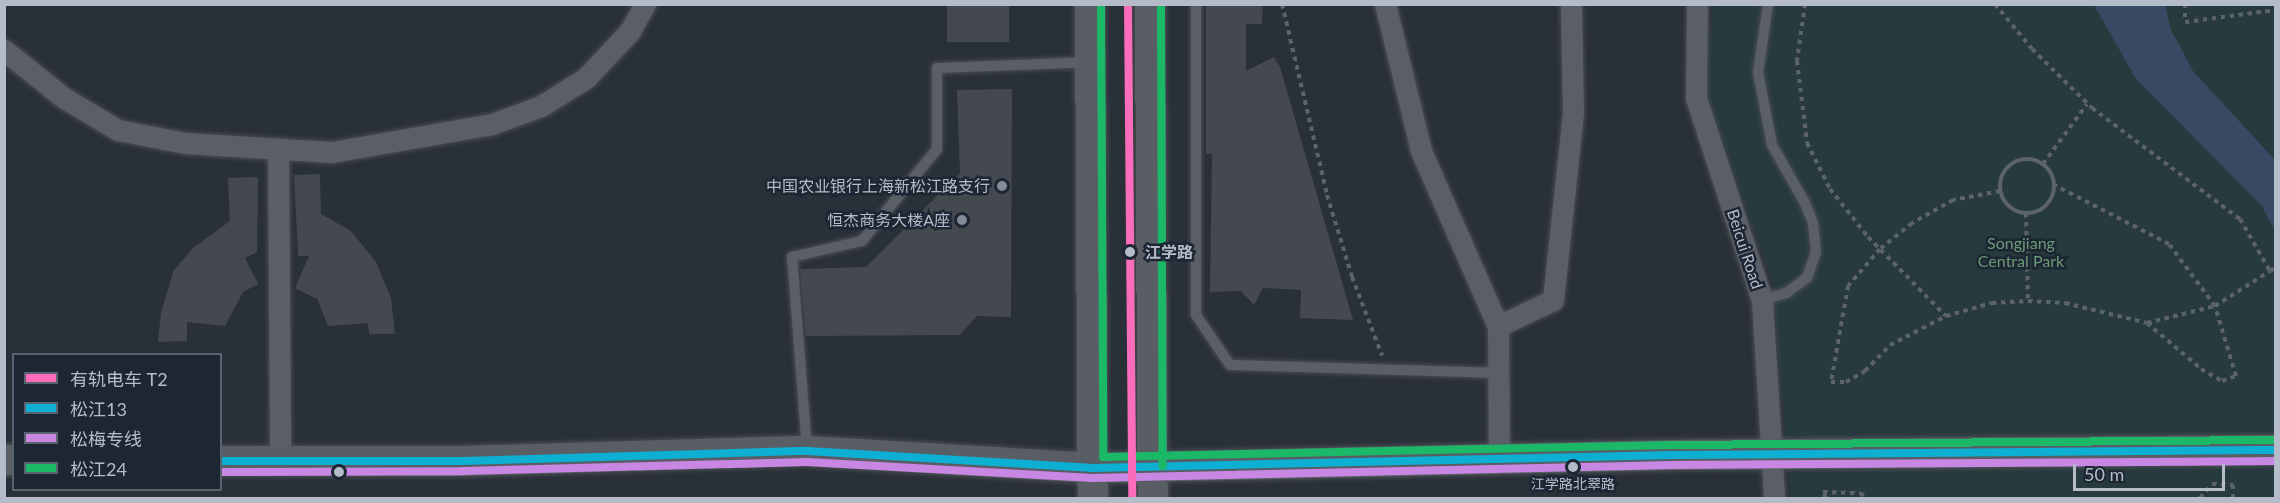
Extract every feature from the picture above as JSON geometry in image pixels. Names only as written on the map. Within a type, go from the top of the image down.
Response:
[{"type":"main road","points":[[1090,4],[1093,498]]},
{"type":"main road","points":[[1150,4],[1153,498]]},
{"type":"main road","points":[[222,461],[463,461],[807,451],[1093,468],[1771,453],[2276,450]]},
{"type":"street","points":[[4,50],[64,98],[118,130],[185,143],[332,152],[492,124],[541,106],[586,78],[630,32],[645,4]]},
{"type":"street","points":[[1385,4],[1420,151],[1498,326],[1496,373],[1499,458]]},
{"type":"street","points":[[1498,326],[1553,300],[1573,112],[1571,4]]},
{"type":"street","name":"Beicui Road","points":[[1697,4],[1696,98],[1762,300],[1774,498]]},
{"type":"street","points":[[278,149],[280,461]]},
{"type":"lane","points":[[1196,4],[1196,315],[1230,365],[1496,373]]},
{"type":"lane","points":[[1762,300],[1786,293],[1807,278],[1816,252],[1813,223],[1805,203],[1772,144],[1758,72],[1768,4]]},
{"type":"lane","points":[[807,451],[792,257],[862,241],[937,148],[937,68],[1090,62]]},
{"type":"path","points":[[1282,4],[1327,195],[1352,277],[1387,369]]},
{"type":"path","points":[[1805,4],[1797,61],[1807,143],[1830,189],[1880,249],[1946,316]]},
{"type":"path","points":[[1995,4],[2032,49],[2087,104],[2240,219],[2270,271]]},
{"type":"path","points":[[2185,4],[2185,22],[2276,10]]},
{"type":"path","points":[[2043,164],[2087,104]]},
{"type":"path","points":[[2000,191],[1953,200],[1912,223],[1880,249],[1848,286],[1831,382],[1846,382],[1865,371],[1890,345],[1946,316],[1992,303],[2028,301],[2065,303],[2147,323],[2201,369],[2222,381],[2235,376],[2215,306],[2169,244],[2054,185],[2043,164],[2025,159],[2009,166],[2003,173],[2000,191],[2009,207],[2026,213],[2049,202],[2054,185]]},
{"type":"path","points":[[2026,213],[2028,301]]},
{"type":"path","points":[[2147,323],[2215,306],[2276,267]]},
{"type":"path","points":[[2200,498],[2212,484],[2233,484],[2233,498]]},
{"type":"path","points":[[1826,498],[1823,492],[1860,493],[1866,498]]},
{"type":"green space","name":"Songjiang Central Park","points":[[1713,5],[2275,5],[2275,498],[1791,498],[1773,284],[1707,94]]},
{"type":"water","points":[[2094,5],[2165,5],[2171,30],[2193,71],[2275,160],[2275,231],[2262,206],[2136,79]]},
{"type":"building","points":[[947,4],[1009,4],[1009,42],[947,42]]},
{"type":"building","points":[[1206,4],[1263,4],[1262,24],[1246,24],[1246,71],[1274,57],[1280,67],[1353,320],[1300,318],[1301,290],[1263,288],[1254,305],[1241,291],[1210,292],[1212,154],[1206,154]]},
{"type":"building","name":"恒杰商务大楼A座","points":[[1012,89],[1011,317],[977,316],[960,335],[806,336],[800,269],[866,267],[960,173],[957,90]]},
{"type":"building","points":[[320,174],[321,214],[351,231],[376,262],[391,298],[395,334],[369,334],[368,323],[328,326],[317,299],[295,288],[309,256],[298,256],[294,175]]},
{"type":"building","points":[[258,177],[257,252],[245,258],[258,284],[243,292],[225,326],[187,322],[187,341],[158,342],[161,312],[174,270],[193,248],[230,221],[228,178]]},
{"type":"tram line","name":"T2","points":[[1128,4],[1132,498]]},
{"type":"transit line","name":"松江24","points":[[1101,4],[1103,457],[1673,445],[2276,440]]},
{"type":"transit line","name":"松江24","points":[[1161,4],[1163,466]]},
{"type":"transit line","name":"松江13","points":[[222,461],[463,461],[807,451],[1093,468],[1673,455],[2276,450]]},
{"type":"transit line","name":"松梅专线","points":[[222,472],[463,471],[807,462],[1093,478],[1673,465],[2276,461]]},
{"type":"place","name":"中国农业银行上海新松江路支行","points":[[1002,186]]},
{"type":"place","name":"恒杰商务大楼A座","points":[[962,220]]},
{"type":"place","name":"江学路","points":[[1130,252]]},
{"type":"place","name":"江学路北翠路","points":[[1573,467]]}]
